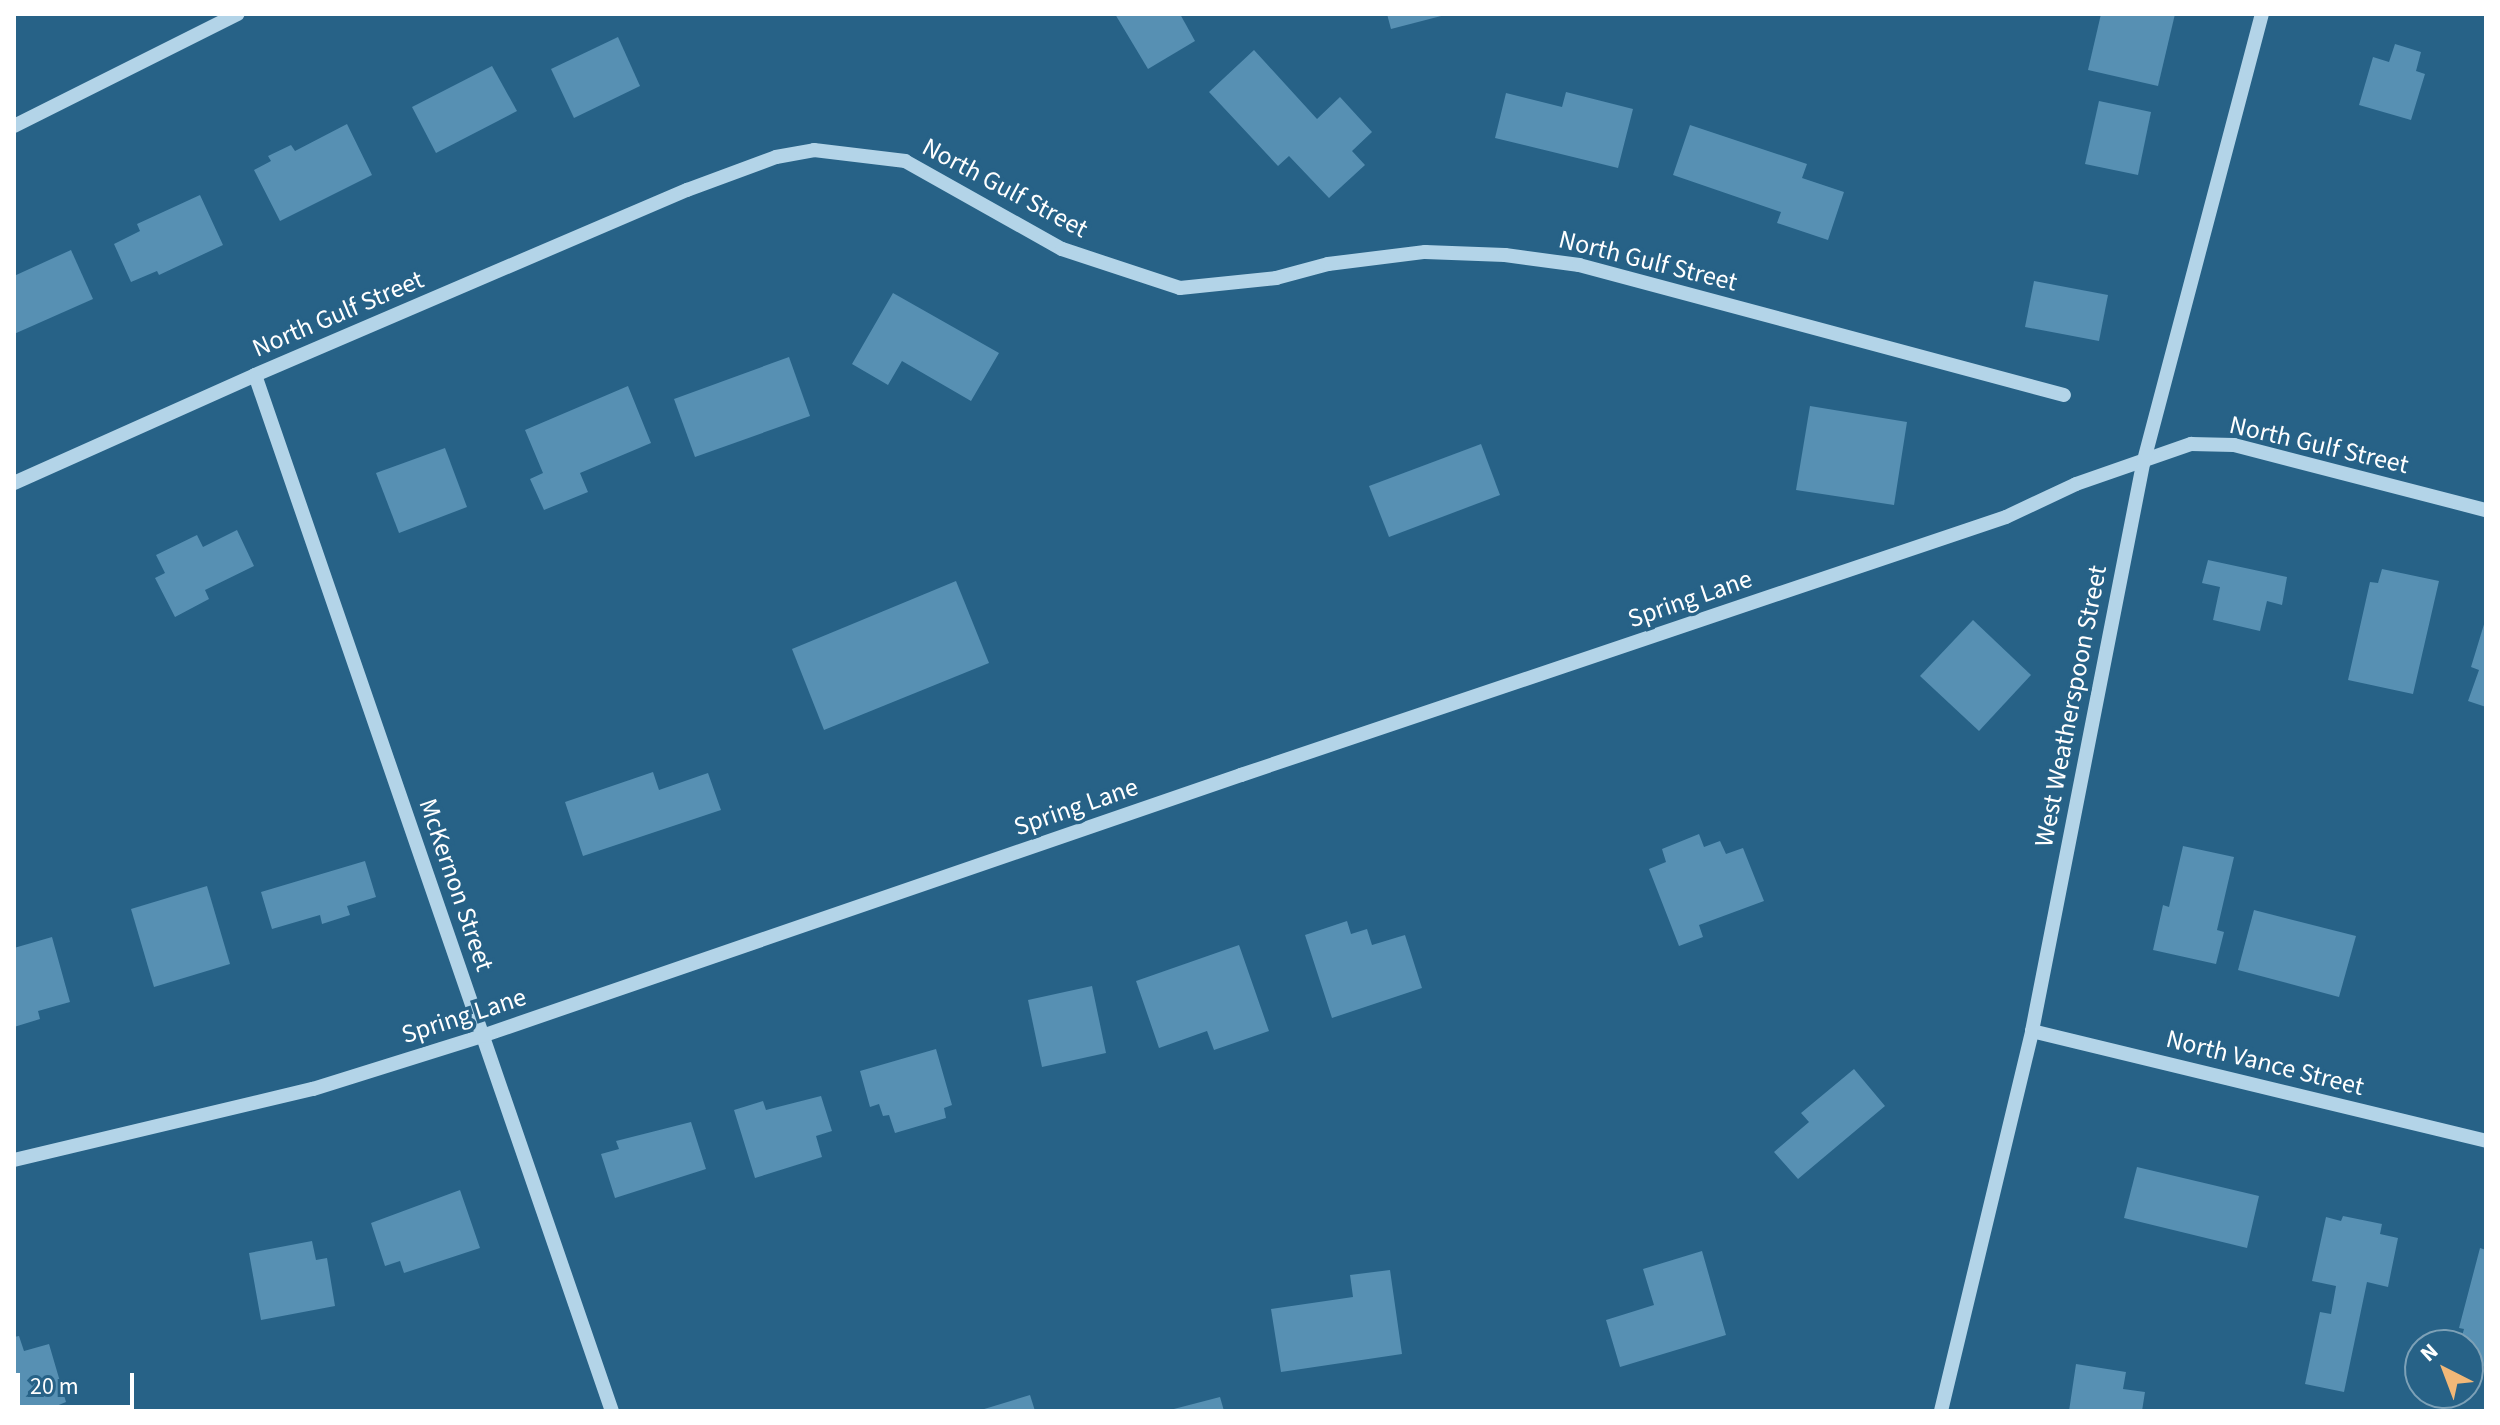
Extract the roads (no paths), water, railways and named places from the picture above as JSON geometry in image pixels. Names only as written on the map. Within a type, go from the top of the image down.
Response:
[{"type":"street","points":[[14,126],[238,14]]},
{"type":"street","name":"West Weatherspoon Street","points":[[1941,1411],[2032,1031],[2143,464],[2262,14]]},
{"type":"street","name":"North Gulf Street","points":[[14,483],[255,375],[687,190],[776,157],[814,150],[905,161],[1062,249],[1180,288],[1276,278],[1328,264],[1425,252],[1505,255],[1579,265],[2064,395]]},
{"type":"street","name":"McKernon Street","points":[[255,375],[612,1411]]},
{"type":"street","name":"North Gulf Street","points":[[2143,464],[2191,444],[2234,445],[2486,510]]},
{"type":"street","name":"Spring Lane","points":[[14,1160],[313,1089],[482,1036],[2006,517],[2076,484],[2143,464]]},
{"type":"street","name":"North Vance Street","points":[[2032,1031],[2486,1141]]}]
